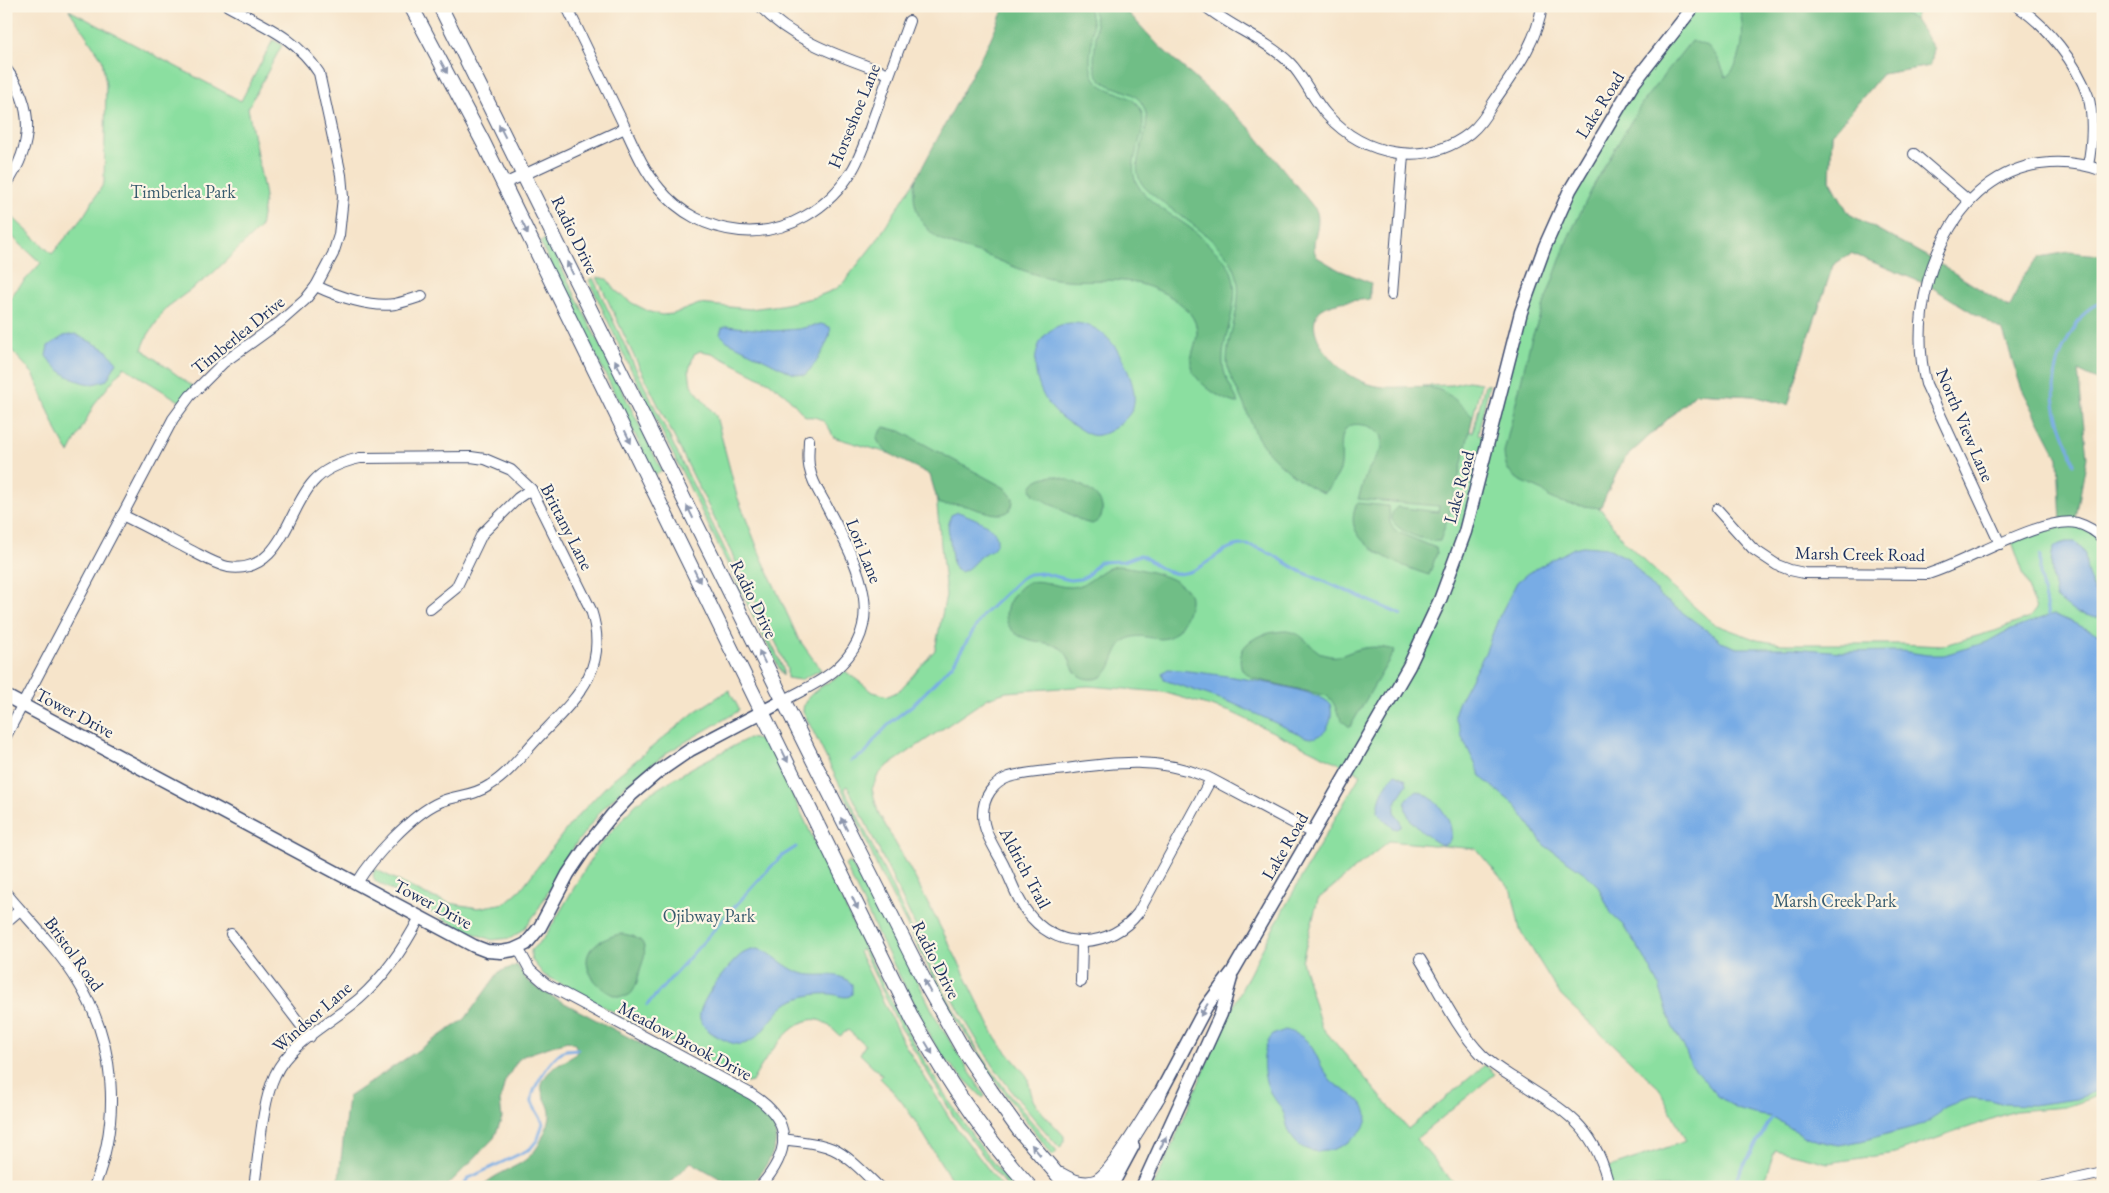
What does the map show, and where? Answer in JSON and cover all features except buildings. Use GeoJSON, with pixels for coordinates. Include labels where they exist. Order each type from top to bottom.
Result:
{"type":"FeatureCollection","features":[{"type":"Feature","properties":{"kind":"main road"},"geometry":{"type":"LineString","coordinates":[[411,6],[504,184],[764,712],[877,948],[925,1041],[978,1122],[1030,1187]]}},
{"type":"Feature","properties":{"kind":"main road","name":"Radio Drive"},"geometry":{"type":"LineString","coordinates":[[440,6],[783,701],[951,1030],[990,1091],[1068,1187]]}},
{"type":"Feature","properties":{"kind":"main road"},"geometry":{"type":"LineString","coordinates":[[1050,1167],[1078,1183],[1090,1183],[1099,1180],[1113,1165],[1159,1095]]}},
{"type":"Feature","properties":{"kind":"street","name":"Timberlea Drive"},"geometry":{"type":"LineString","coordinates":[[22,705],[162,438],[190,396],[230,356],[293,312],[316,286],[333,254],[339,235],[343,197],[339,165],[319,72],[311,60],[291,40],[228,6]]}},
{"type":"Feature","properties":{"kind":"street"},"geometry":{"type":"LineString","coordinates":[[760,6],[795,35],[813,45],[889,74]]}},
{"type":"Feature","properties":{"kind":"street"},"geometry":{"type":"LineString","coordinates":[[1205,6],[1222,20],[1274,49],[1292,65],[1316,103],[1327,116],[1350,135],[1366,144],[1403,155],[1425,154],[1441,150],[1471,132],[1484,118],[1527,52],[1534,39],[1542,6]]}},
{"type":"Feature","properties":{"kind":"street","name":"Lake Road"},"geometry":{"type":"LineString","coordinates":[[1111,1187],[1206,1007],[1234,971],[1409,666],[1440,600],[1465,532],[1475,500],[1521,312],[1545,246],[1570,190],[1592,150],[1633,84],[1694,6]]}},
{"type":"Feature","properties":{"kind":"street"},"geometry":{"type":"LineString","coordinates":[[2018,6],[2028,13],[2049,34],[2068,57],[2088,97],[2092,141],[2088,165]]}},
{"type":"Feature","properties":{"kind":"street","name":"Horseshoe Lane"},"geometry":{"type":"LineString","coordinates":[[566,7],[646,170],[657,187],[682,211],[701,221],[723,229],[746,231],[771,229],[791,223],[810,214],[830,199],[844,184],[854,167],[909,21]]}},
{"type":"Feature","properties":{"kind":"street"},"geometry":{"type":"LineString","coordinates":[[6,69],[21,93],[28,123],[24,154],[6,185]]}},
{"type":"Feature","properties":{"kind":"street"},"geometry":{"type":"LineString","coordinates":[[504,184],[625,128]]}},
{"type":"Feature","properties":{"kind":"street"},"geometry":{"type":"LineString","coordinates":[[1914,154],[1969,201]]}},
{"type":"Feature","properties":{"kind":"street"},"geometry":{"type":"LineString","coordinates":[[1392,294],[1403,155]]}},
{"type":"Feature","properties":{"kind":"street","name":"North View Lane"},"geometry":{"type":"LineString","coordinates":[[2000,544],[1926,384],[1920,350],[1922,312],[1937,255],[1945,237],[1969,201],[1999,176],[2019,168],[2041,163],[2065,162],[2088,165],[2103,171]]}},
{"type":"Feature","properties":{"kind":"street"},"geometry":{"type":"LineString","coordinates":[[316,286],[333,294],[372,303],[393,304],[422,296]]}},
{"type":"Feature","properties":{"kind":"street","name":"Lori Lane"},"geometry":{"type":"LineString","coordinates":[[783,701],[828,675],[845,660],[859,635],[865,611],[864,592],[859,573],[810,473],[809,440]]}},
{"type":"Feature","properties":{"kind":"street","name":"Brittany Lane"},"geometry":{"type":"LineString","coordinates":[[122,515],[216,563],[240,567],[252,565],[270,555],[306,490],[314,480],[334,466],[348,461],[360,458],[461,457],[485,459],[512,470],[532,489],[591,610],[595,623],[597,650],[595,664],[589,678],[576,698],[500,778],[481,791],[441,802],[420,814],[375,857],[357,884]]}},
{"type":"Feature","properties":{"kind":"street"},"geometry":{"type":"LineString","coordinates":[[430,609],[456,588],[482,534],[518,498],[532,489]]}},
{"type":"Feature","properties":{"kind":"street","name":"Marsh Creek Road"},"geometry":{"type":"LineString","coordinates":[[1717,509],[1753,549],[1764,558],[1777,565],[1804,573],[1928,574],[1945,569],[2023,534],[2061,524],[2075,523],[2089,528],[2103,539]]}},
{"type":"Feature","properties":{"kind":"street","name":"Tower Drive"},"geometry":{"type":"LineString","coordinates":[[6,696],[484,950],[501,952],[518,948]]}},
{"type":"Feature","properties":{"kind":"street"},"geometry":{"type":"LineString","coordinates":[[518,948],[536,934],[584,850],[630,795],[690,750],[783,701]]}},
{"type":"Feature","properties":{"kind":"street"},"geometry":{"type":"LineString","coordinates":[[6,736],[22,705]]}},
{"type":"Feature","properties":{"kind":"street","name":"Aldrich Trail"},"geometry":{"type":"LineString","coordinates":[[1211,779],[1138,914],[1123,929],[1112,936],[1099,940],[1082,942],[1064,938],[1047,931],[1034,921],[1024,908],[984,824],[983,807],[990,791],[1001,780],[1015,775],[1130,762],[1167,765],[1211,779],[1312,833]]}},
{"type":"Feature","properties":{"kind":"street","name":"Bristol Road"},"geometry":{"type":"LineString","coordinates":[[6,894],[77,981],[92,1006],[107,1051],[110,1074],[111,1117],[104,1158],[94,1187]]}},
{"type":"Feature","properties":{"kind":"street"},"geometry":{"type":"LineString","coordinates":[[6,922],[20,910]]}},
{"type":"Feature","properties":{"kind":"street","name":"Windsor Lane"},"geometry":{"type":"LineString","coordinates":[[254,1187],[270,1086],[283,1061],[374,985],[397,956],[420,917]]}},
{"type":"Feature","properties":{"kind":"street"},"geometry":{"type":"LineString","coordinates":[[231,934],[310,1037]]}},
{"type":"Feature","properties":{"kind":"street"},"geometry":{"type":"LineString","coordinates":[[1081,982],[1082,942]]}},
{"type":"Feature","properties":{"kind":"street","name":"Meadow Brook Drive"},"geometry":{"type":"LineString","coordinates":[[518,948],[531,971],[546,984],[764,1102],[774,1112],[780,1123],[784,1148],[779,1161],[760,1187]]}},
{"type":"Feature","properties":{"kind":"street"},"geometry":{"type":"LineString","coordinates":[[1420,958],[1468,1038],[1482,1055],[1494,1066],[1569,1115],[1589,1136],[1602,1159],[1609,1187]]}},
{"type":"Feature","properties":{"kind":"street","name":"Lake Road"},"geometry":{"type":"LineString","coordinates":[[1142,1187],[1221,1014],[1234,971]]}},
{"type":"Feature","properties":{"kind":"street"},"geometry":{"type":"LineString","coordinates":[[783,1139],[833,1149],[879,1187]]}},
{"type":"Feature","properties":{"kind":"street"},"geometry":{"type":"LineString","coordinates":[[2040,1187],[2103,1173]]}},
{"type":"Feature","properties":{"kind":"green space"},"geometry":{"type":"Polygon","coordinates":[[[1005,6],[1087,6],[1093,26],[1090,60],[1093,75],[1097,82],[1103,86],[1132,100],[1138,105],[1142,113],[1142,131],[1134,166],[1137,184],[1141,191],[1154,203],[1198,234],[1223,258],[1231,271],[1235,295],[1223,353],[1223,364],[1227,379],[1239,403],[1226,400],[1210,390],[1193,372],[1191,366],[1192,357],[1197,336],[1195,322],[1183,306],[1174,299],[1145,285],[1126,281],[1056,279],[1022,270],[988,256],[945,242],[929,231],[923,224],[914,198],[916,179],[990,40],[1005,6]]]}},
{"type":"Feature","properties":{"kind":"green space","name":"Marsh Creek Park"},"geometry":{"type":"Polygon","coordinates":[[[1011,6],[1114,6],[1309,264],[1370,286],[1370,297],[1298,305],[1330,364],[1373,393],[1473,432],[1485,384],[1489,385],[1478,434],[1490,438],[1521,312],[1592,150],[1694,6],[1917,6],[1915,20],[1934,49],[1930,66],[1882,74],[1832,134],[1830,180],[1849,214],[1935,261],[1928,285],[1851,253],[1833,265],[1788,405],[1754,396],[1696,393],[1623,460],[1600,508],[1623,540],[1714,624],[1757,640],[1782,644],[1941,646],[1995,631],[2029,618],[2036,609],[2011,539],[2075,523],[2103,539],[2103,1094],[2065,1107],[2015,1111],[1895,1153],[1828,1163],[1775,1150],[1762,1187],[1609,1187],[1604,1169],[1686,1141],[1659,1088],[1561,996],[1520,930],[1512,891],[1476,849],[1389,841],[1318,899],[1302,961],[1321,1026],[1408,1129],[1485,1065],[1495,1074],[1416,1139],[1457,1187],[1153,1187],[1218,1038],[1243,986],[1292,894],[1361,774],[1231,712],[1163,692],[1088,686],[1006,692],[988,698],[886,767],[878,775],[872,789],[878,812],[915,878],[996,1039],[1027,1076],[1033,1100],[1039,1109],[1064,1136],[1064,1141],[1060,1148],[1004,1080],[967,1024],[931,957],[847,786],[844,788],[946,996],[994,1074],[1057,1151],[1053,1156],[995,1080],[950,1009],[878,869],[861,828],[803,711],[804,704],[813,693],[845,671],[873,692],[888,696],[899,691],[935,650],[946,595],[934,476],[886,450],[891,454],[833,437],[823,421],[816,417],[806,417],[785,394],[769,382],[712,353],[700,351],[694,354],[689,370],[691,385],[716,416],[737,496],[760,554],[798,638],[821,670],[800,680],[787,678],[787,669],[778,647],[632,352],[597,277],[607,279],[616,291],[632,303],[650,312],[662,315],[673,314],[699,304],[750,309],[781,305],[816,297],[836,289],[844,282],[877,240],[916,179],[914,184],[1011,6]]]}},
{"type":"Feature","properties":{"kind":"green space"},"geometry":{"type":"Polygon","coordinates":[[[1091,6],[1122,6],[1158,45],[1250,128],[1316,210],[1318,222],[1314,246],[1317,257],[1339,270],[1371,283],[1370,299],[1333,304],[1322,309],[1317,315],[1315,328],[1317,336],[1334,362],[1355,378],[1377,386],[1420,386],[1437,389],[1452,397],[1473,417],[1452,505],[1440,541],[1425,539],[1405,532],[1393,521],[1392,514],[1397,507],[1438,512],[1439,506],[1358,499],[1367,472],[1382,448],[1382,437],[1369,426],[1353,425],[1343,433],[1340,470],[1324,493],[1297,478],[1263,446],[1253,428],[1227,366],[1238,291],[1234,268],[1221,249],[1212,240],[1154,196],[1142,184],[1138,176],[1137,167],[1145,132],[1146,114],[1138,98],[1103,82],[1098,76],[1094,62],[1095,16],[1091,6]]]}},
{"type":"Feature","properties":{"kind":"green space"},"geometry":{"type":"Polygon","coordinates":[[[1738,6],[1891,6],[1915,20],[1934,49],[1930,66],[1882,74],[1832,134],[1830,180],[1849,214],[1935,261],[2010,308],[2022,278],[2040,257],[2069,252],[2098,255],[2103,260],[2103,383],[2078,371],[2087,457],[2075,523],[2061,524],[2058,458],[2021,387],[2003,331],[1928,285],[1851,253],[1833,265],[1788,405],[1754,396],[1696,393],[1623,460],[1600,508],[1575,505],[1550,498],[1542,491],[1520,481],[1507,468],[1504,452],[1531,340],[1568,238],[1595,183],[1644,100],[1691,41],[1705,46],[1714,53],[1726,77],[1732,71],[1737,63],[1742,44],[1741,14],[1738,6]]]}},
{"type":"Feature","properties":{"kind":"green space","name":"Timberlea Park"},"geometry":{"type":"Polygon","coordinates":[[[69,10],[241,101],[273,40],[282,45],[248,108],[265,196],[260,228],[212,274],[166,308],[148,335],[142,349],[196,389],[184,404],[124,367],[95,403],[69,453],[58,434],[34,375],[6,344],[6,304],[41,263],[6,231],[6,211],[52,254],[83,217],[104,183],[106,85],[102,59],[69,10]]]}},
{"type":"Feature","properties":{"kind":"green space"},"geometry":{"type":"Polygon","coordinates":[[[547,238],[662,471],[655,475],[540,242],[547,238]]]}},
{"type":"Feature","properties":{"kind":"green space"},"geometry":{"type":"Polygon","coordinates":[[[593,278],[779,659],[783,669],[783,676],[619,345],[589,280],[593,278]]]}},
{"type":"Feature","properties":{"kind":"green space"},"geometry":{"type":"Polygon","coordinates":[[[1468,381],[1481,383],[1473,417],[1445,394],[1423,386],[1452,385],[1468,381]]]}},
{"type":"Feature","properties":{"kind":"green space"},"geometry":{"type":"Polygon","coordinates":[[[884,427],[900,431],[1005,488],[1013,498],[1012,507],[1007,512],[993,514],[961,505],[938,503],[930,475],[891,454],[879,443],[877,437],[884,427]]]}},
{"type":"Feature","properties":{"kind":"green space"},"geometry":{"type":"Polygon","coordinates":[[[1054,476],[1077,483],[1093,493],[1102,506],[1101,517],[1092,524],[1084,522],[1034,495],[1031,489],[1034,482],[1054,476]]]}},
{"type":"Feature","properties":{"kind":"green space"},"geometry":{"type":"Polygon","coordinates":[[[1357,503],[1389,506],[1390,523],[1395,531],[1436,548],[1437,553],[1429,575],[1397,563],[1375,551],[1358,535],[1353,520],[1357,503]]]}},
{"type":"Feature","properties":{"kind":"green space"},"geometry":{"type":"Polygon","coordinates":[[[1117,566],[1134,568],[1168,577],[1185,588],[1189,594],[1190,602],[1186,616],[1179,629],[1171,636],[1164,639],[1156,639],[1141,636],[1125,641],[1117,651],[1109,669],[1100,677],[1093,679],[1079,676],[1072,667],[1068,656],[1060,648],[1019,636],[1007,623],[1006,616],[1009,604],[1018,590],[1026,583],[1035,581],[1071,587],[1086,583],[1107,569],[1117,566]]]}},
{"type":"Feature","properties":{"kind":"green space"},"geometry":{"type":"Polygon","coordinates":[[[1288,631],[1300,635],[1318,652],[1330,656],[1338,656],[1369,647],[1395,650],[1350,727],[1338,715],[1334,703],[1327,696],[1252,678],[1242,670],[1240,660],[1246,645],[1270,633],[1288,631]]]}},
{"type":"Feature","properties":{"kind":"green space"},"geometry":{"type":"Polygon","coordinates":[[[729,690],[739,709],[737,712],[668,752],[626,785],[600,812],[575,845],[536,913],[523,930],[511,938],[492,940],[464,930],[375,881],[373,875],[375,869],[426,895],[450,903],[478,908],[505,903],[521,889],[571,823],[612,780],[696,711],[729,690]]]}},
{"type":"Feature","properties":{"kind":"green space","name":"Ojibway Park"},"geometry":{"type":"Polygon","coordinates":[[[749,738],[764,741],[771,750],[851,920],[908,1033],[940,1087],[975,1138],[1013,1187],[1007,1187],[954,1117],[898,1023],[862,949],[859,952],[902,1040],[952,1122],[1002,1187],[957,1187],[902,1102],[880,1078],[882,1075],[860,1054],[865,1045],[848,1030],[840,1036],[827,1024],[818,1020],[808,1020],[799,1024],[779,1042],[763,1063],[752,1082],[747,1083],[544,975],[531,959],[531,950],[544,938],[598,847],[634,806],[647,795],[695,766],[749,738]]]}},
{"type":"Feature","properties":{"kind":"green space"},"geometry":{"type":"Polygon","coordinates":[[[850,862],[896,938],[938,1022],[985,1096],[983,1098],[944,1058],[934,1043],[845,865],[850,862]]]}},
{"type":"Feature","properties":{"kind":"green space"},"geometry":{"type":"Polygon","coordinates":[[[614,935],[633,936],[641,941],[645,951],[635,987],[629,995],[621,997],[611,994],[594,980],[589,970],[587,959],[591,950],[601,941],[614,935]]]}},
{"type":"Feature","properties":{"kind":"green space"},"geometry":{"type":"Polygon","coordinates":[[[517,965],[526,979],[540,990],[752,1103],[765,1113],[776,1133],[775,1144],[766,1166],[749,1187],[735,1187],[691,1162],[666,1187],[481,1187],[499,1174],[525,1161],[538,1146],[550,1115],[549,1107],[542,1092],[544,1079],[552,1070],[576,1054],[578,1050],[574,1043],[567,1041],[525,1055],[518,1060],[505,1081],[500,1101],[502,1118],[494,1138],[446,1187],[338,1187],[348,1097],[465,1019],[499,972],[517,965]]]}},
{"type":"Feature","properties":{"kind":"water"},"geometry":{"type":"Polygon","coordinates":[[[1070,323],[1092,327],[1109,339],[1121,357],[1132,384],[1134,399],[1130,413],[1108,432],[1096,435],[1088,434],[1071,424],[1051,407],[1038,383],[1036,357],[1039,345],[1045,335],[1056,327],[1070,323]]]}},
{"type":"Feature","properties":{"kind":"water"},"geometry":{"type":"Polygon","coordinates":[[[821,324],[830,327],[828,338],[817,360],[804,375],[792,373],[727,341],[720,334],[722,328],[727,326],[773,331],[799,329],[821,324]]]}},
{"type":"Feature","properties":{"kind":"water"},"geometry":{"type":"Polygon","coordinates":[[[75,334],[105,349],[117,362],[107,380],[95,384],[78,381],[60,370],[46,356],[48,346],[64,336],[75,334]]]}},
{"type":"Feature","properties":{"kind":"water"},"geometry":{"type":"Polygon","coordinates":[[[958,512],[985,524],[996,534],[997,540],[992,549],[982,555],[967,569],[960,572],[953,565],[948,526],[951,515],[958,512]]]}},
{"type":"Feature","properties":{"kind":"water"},"geometry":{"type":"Polygon","coordinates":[[[2075,542],[2085,555],[2087,572],[2102,612],[2097,618],[2074,612],[2056,598],[2052,571],[2053,551],[2059,544],[2075,542]]]}},
{"type":"Feature","properties":{"kind":"water"},"geometry":{"type":"Polygon","coordinates":[[[1583,546],[1608,548],[1629,559],[1660,596],[1724,643],[1737,648],[1793,648],[1842,652],[1901,651],[1927,655],[1944,655],[1987,642],[2005,632],[2053,614],[2103,636],[2103,1088],[2076,1099],[2032,1105],[2004,1104],[1991,1100],[1970,1098],[1944,1107],[1935,1117],[1924,1124],[1861,1141],[1838,1145],[1804,1136],[1772,1117],[1737,1109],[1718,1096],[1691,1065],[1684,1047],[1672,1026],[1659,985],[1643,955],[1623,925],[1612,915],[1598,886],[1586,874],[1544,845],[1516,806],[1482,778],[1455,719],[1455,712],[1459,701],[1485,653],[1499,617],[1517,582],[1528,573],[1574,548],[1583,546]]]}},
{"type":"Feature","properties":{"kind":"water"},"geometry":{"type":"Polygon","coordinates":[[[1168,669],[1254,680],[1303,691],[1320,697],[1330,704],[1330,723],[1323,733],[1318,736],[1313,738],[1306,737],[1232,703],[1164,680],[1162,673],[1168,669]]]}},
{"type":"Feature","properties":{"kind":"water"},"geometry":{"type":"Polygon","coordinates":[[[1396,774],[1406,780],[1407,784],[1395,808],[1401,824],[1398,829],[1393,828],[1378,813],[1383,791],[1396,774]]]}},
{"type":"Feature","properties":{"kind":"water"},"geometry":{"type":"Polygon","coordinates":[[[1417,791],[1431,798],[1444,812],[1451,828],[1451,836],[1448,843],[1442,845],[1435,841],[1418,828],[1407,813],[1405,805],[1408,797],[1417,791]]]}},
{"type":"Feature","properties":{"kind":"water"},"geometry":{"type":"Polygon","coordinates":[[[757,949],[768,953],[795,971],[808,975],[834,976],[846,979],[852,984],[852,994],[845,997],[817,994],[799,998],[778,1012],[756,1037],[748,1042],[739,1044],[729,1042],[704,1027],[700,1019],[700,1012],[708,994],[722,975],[744,953],[757,949]]]}},
{"type":"Feature","properties":{"kind":"water"},"geometry":{"type":"Polygon","coordinates":[[[1285,1030],[1303,1038],[1313,1049],[1332,1082],[1359,1100],[1366,1110],[1366,1123],[1363,1128],[1354,1138],[1343,1145],[1327,1151],[1312,1151],[1298,1144],[1293,1139],[1283,1112],[1269,1090],[1264,1068],[1264,1054],[1268,1041],[1273,1035],[1285,1030]]]}},
{"type":"Feature","properties":{"kind":"waterway"},"geometry":{"type":"LineString","coordinates":[[2074,464],[2056,411],[2054,398],[2056,372],[2064,348],[2079,321],[2094,305],[2103,303]]}},
{"type":"Feature","properties":{"kind":"waterway"},"geometry":{"type":"LineString","coordinates":[[851,761],[866,753],[875,739],[892,721],[915,703],[953,664],[983,615],[1021,578],[1029,574],[1042,573],[1070,580],[1080,579],[1087,576],[1099,562],[1124,561],[1140,555],[1164,570],[1173,573],[1183,573],[1193,571],[1226,549],[1245,545],[1267,552],[1300,571],[1402,615]]}},
{"type":"Feature","properties":{"kind":"waterway"},"geometry":{"type":"LineString","coordinates":[[2040,556],[2040,576],[2048,615]]}},
{"type":"Feature","properties":{"kind":"waterway"},"geometry":{"type":"LineString","coordinates":[[647,1005],[763,875],[782,856],[796,847]]}},
{"type":"Feature","properties":{"kind":"waterway"},"geometry":{"type":"LineString","coordinates":[[462,1187],[469,1178],[530,1149],[538,1139],[543,1123],[532,1102],[534,1090],[558,1054],[565,1050],[578,1049]]}},
{"type":"Feature","properties":{"kind":"waterway"},"geometry":{"type":"LineString","coordinates":[[1733,1184],[1772,1117]]}}]}
